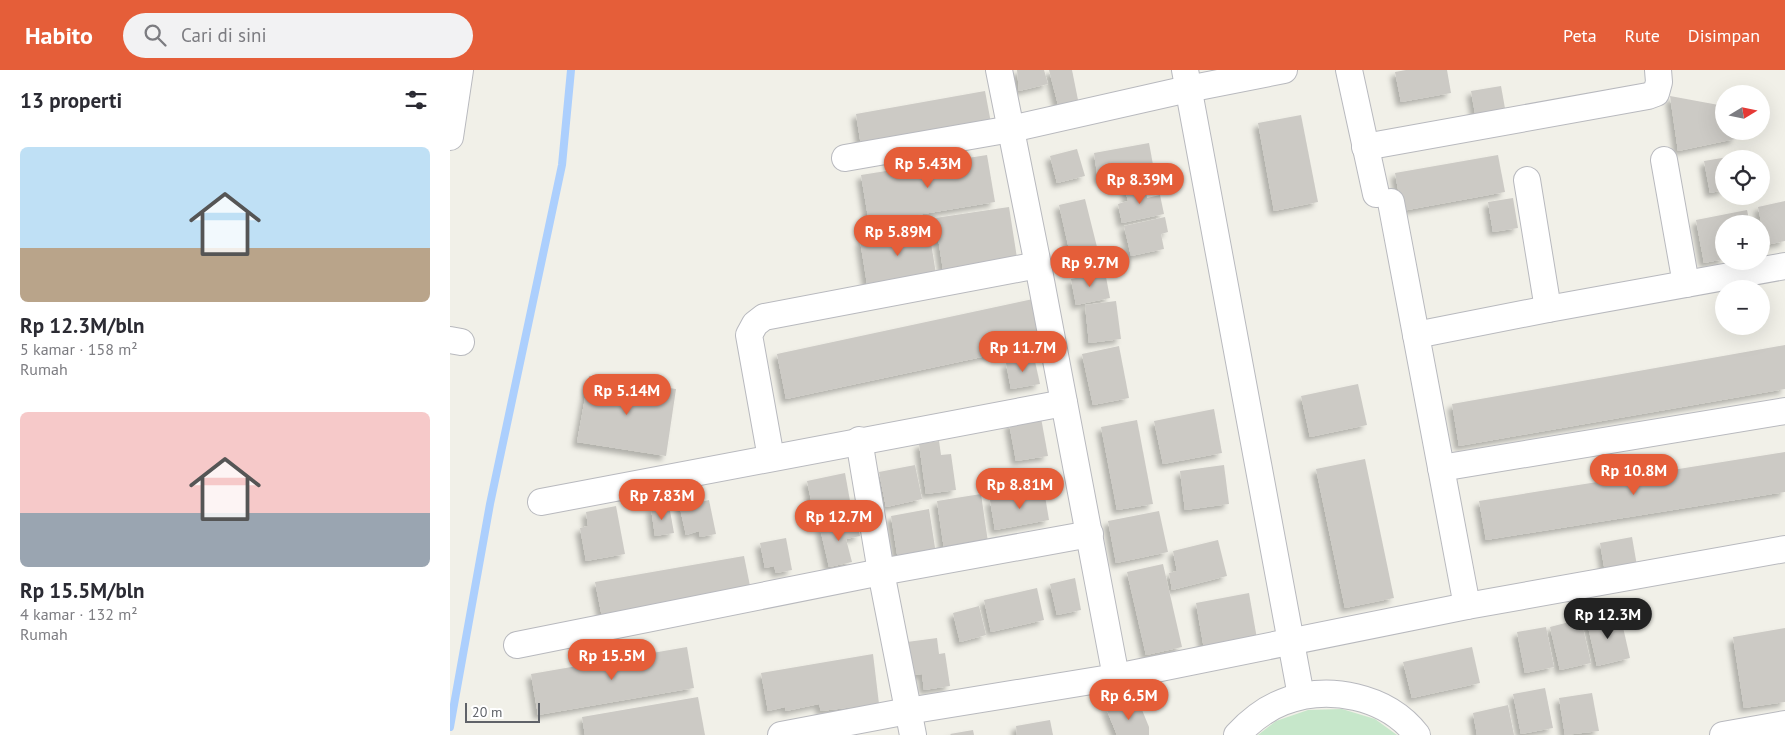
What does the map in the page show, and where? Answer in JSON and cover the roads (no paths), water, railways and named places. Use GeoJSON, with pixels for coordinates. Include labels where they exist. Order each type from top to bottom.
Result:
{"type":"FeatureCollection","features":[{"type":"Feature","properties":{"kind":"street"},"geometry":{"type":"LineString","coordinates":[[450,138],[460,70]]}},
{"type":"Feature","properties":{"kind":"street"},"geometry":{"type":"LineString","coordinates":[[999,70],[1090,534],[1116,677]]}},
{"type":"Feature","properties":{"kind":"street"},"geometry":{"type":"LineString","coordinates":[[845,158],[1011,129],[1186,80],[1284,70]]}},
{"type":"Feature","properties":{"kind":"street"},"geometry":{"type":"LineString","coordinates":[[1349,70],[1365,147],[1384,198],[1416,335],[1467,606]]}},
{"type":"Feature","properties":{"kind":"street"},"geometry":{"type":"LineString","coordinates":[[1365,147],[1648,96],[1656,93],[1659,82],[1658,70]]}},
{"type":"Feature","properties":{"kind":"street"},"geometry":{"type":"LineString","coordinates":[[1186,80],[1301,696]]}},
{"type":"Feature","properties":{"kind":"street"},"geometry":{"type":"LineString","coordinates":[[1664,160],[1686,284]]}},
{"type":"Feature","properties":{"kind":"street"},"geometry":{"type":"LineString","coordinates":[[1527,180],[1548,309]]}},
{"type":"Feature","properties":{"kind":"street"},"geometry":{"type":"LineString","coordinates":[[772,458],[750,335],[754,324],[764,317],[1038,265]]}},
{"type":"Feature","properties":{"kind":"street"},"geometry":{"type":"LineString","coordinates":[[1416,335],[1785,266]]}},
{"type":"Feature","properties":{"kind":"street"},"geometry":{"type":"LineString","coordinates":[[541,502],[860,440],[1064,403]]}},
{"type":"Feature","properties":{"kind":"street"},"geometry":{"type":"LineString","coordinates":[[1441,468],[1785,411]]}},
{"type":"Feature","properties":{"kind":"street"},"geometry":{"type":"LineString","coordinates":[[860,440],[882,572],[911,723]]}},
{"type":"Feature","properties":{"kind":"street"},"geometry":{"type":"LineString","coordinates":[[517,645],[882,572],[1090,534]]}},
{"type":"Feature","properties":{"kind":"street"},"geometry":{"type":"LineString","coordinates":[[781,735],[911,723],[1116,677],[1467,606],[1785,549]]}},
{"type":"Feature","properties":{"kind":"street"},"geometry":{"type":"LineString","coordinates":[[1237,735],[1266,710],[1301,696],[1322,694],[1342,694],[1382,706],[1399,717],[1417,735]]}},
{"type":"Feature","properties":{"kind":"street"},"geometry":{"type":"LineString","coordinates":[[1723,735],[1785,724]]}},
{"type":"Feature","properties":{"kind":"waterway"},"geometry":{"type":"LineString","coordinates":[[450,727],[490,504],[562,165],[571,70]]}}]}
